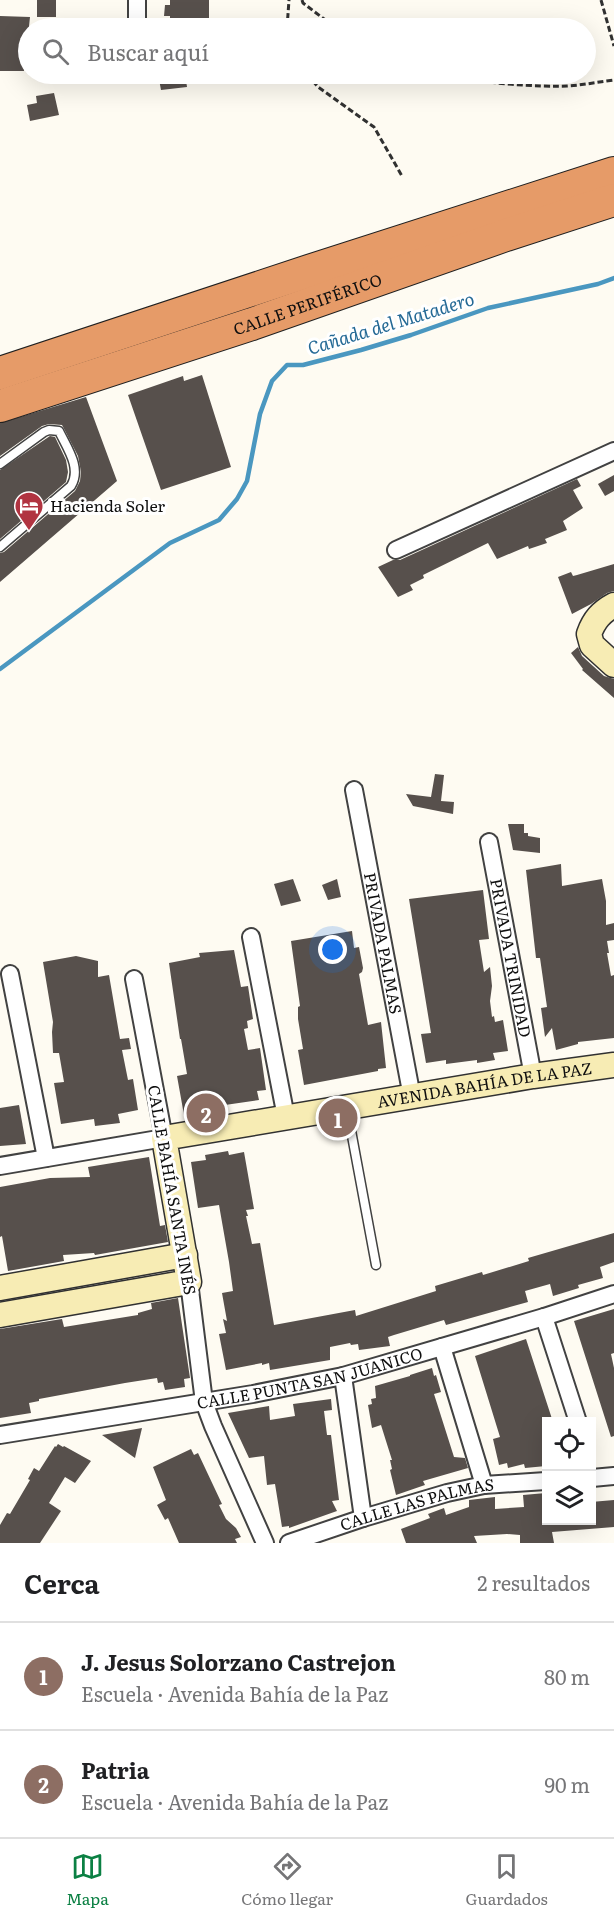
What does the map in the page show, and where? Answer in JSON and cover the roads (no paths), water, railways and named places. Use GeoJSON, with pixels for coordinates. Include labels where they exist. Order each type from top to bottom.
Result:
{"type":"FeatureCollection","features":[{"type":"Feature","properties":{"kind":"highway","name":"CALLE PERIFÉRICO"},"geometry":{"type":"LineString","coordinates":[[0,373],[614,173]]}},
{"type":"Feature","properties":{"kind":"highway","name":"CALLE PERIFÉRICO"},"geometry":{"type":"LineString","coordinates":[[0,406],[252,324],[506,235],[614,200]]}},
{"type":"Feature","properties":{"kind":"main road"},"geometry":{"type":"LineString","coordinates":[[614,605],[603,611],[588,634],[592,645],[614,665]]}},
{"type":"Feature","properties":{"kind":"main road","name":"AVENIDA BAHÍA DE LA PAZ"},"geometry":{"type":"LineString","coordinates":[[164,1138],[533,1076],[614,1065]]}},
{"type":"Feature","properties":{"kind":"main road","name":"CALLE BAHÍA SANTA INÉS"},"geometry":{"type":"LineString","coordinates":[[164,1138],[189,1282]]}},
{"type":"Feature","properties":{"kind":"main road"},"geometry":{"type":"LineString","coordinates":[[0,1288],[185,1255]]}},
{"type":"Feature","properties":{"kind":"main road"},"geometry":{"type":"LineString","coordinates":[[0,1315],[189,1282]]}},
{"type":"Feature","properties":{"kind":"street"},"geometry":{"type":"LineString","coordinates":[[137,0],[137,18]]}},
{"type":"Feature","properties":{"kind":"street"},"geometry":{"type":"LineString","coordinates":[[396,550],[614,451]]}},
{"type":"Feature","properties":{"kind":"street","name":"PRIVADA PALMAS"},"geometry":{"type":"LineString","coordinates":[[354,790],[412,1097]]}},
{"type":"Feature","properties":{"kind":"street","name":"PRIVADA TRINIDAD"},"geometry":{"type":"LineString","coordinates":[[489,842],[533,1076]]}},
{"type":"Feature","properties":{"kind":"street"},"geometry":{"type":"LineString","coordinates":[[251,937],[286,1117]]}},
{"type":"Feature","properties":{"kind":"street"},"geometry":{"type":"LineString","coordinates":[[10,974],[46,1158]]}},
{"type":"Feature","properties":{"kind":"street","name":"CALLE BAHÍA SANTA INÉS"},"geometry":{"type":"LineString","coordinates":[[134,979],[164,1138]]}},
{"type":"Feature","properties":{"kind":"street","name":"AVENIDA BAHÍA DE LA PAZ"},"geometry":{"type":"LineString","coordinates":[[0,1166],[164,1138]]}},
{"type":"Feature","properties":{"kind":"street","name":"CALLE BAHÍA SANTA INÉS"},"geometry":{"type":"LineString","coordinates":[[189,1282],[204,1402]]}},
{"type":"Feature","properties":{"kind":"street","name":"CALLE PUNTA SAN JUANICO"},"geometry":{"type":"LineString","coordinates":[[2,1438],[343,1376],[614,1294]]}},
{"type":"Feature","properties":{"kind":"street"},"geometry":{"type":"LineString","coordinates":[[544,1317],[576,1417]]}},
{"type":"Feature","properties":{"kind":"street"},"geometry":{"type":"LineString","coordinates":[[442,1347],[484,1485]]}},
{"type":"Feature","properties":{"kind":"street"},"geometry":{"type":"LineString","coordinates":[[343,1376],[363,1518]]}},
{"type":"Feature","properties":{"kind":"street"},"geometry":{"type":"LineString","coordinates":[[204,1402],[266,1543]]}},
{"type":"Feature","properties":{"kind":"street"},"geometry":{"type":"LineString","coordinates":[[596,1473],[614,1476]]}},
{"type":"Feature","properties":{"kind":"street","name":"CALLE LAS PALMAS"},"geometry":{"type":"LineString","coordinates":[[289,1543],[447,1493],[484,1485],[542,1481]]}},
{"type":"Feature","properties":{"kind":"lane"},"geometry":{"type":"LineString","coordinates":[[0,464],[44,432],[54,430],[59,431],[76,471],[71,486],[0,547]]}},
{"type":"Feature","properties":{"kind":"lane"},"geometry":{"type":"LineString","coordinates":[[347,1107],[376,1264]]}},
{"type":"Feature","properties":{"kind":"waterway","name":"Cañada del Matadero"},"geometry":{"type":"LineString","coordinates":[[0,669],[170,543],[219,520],[237,499],[247,481],[260,414],[272,381],[287,365],[303,365],[361,350],[488,308],[598,284],[614,278]]}},
{"type":"Feature","properties":{"kind":"place","name":"Hacienda Soler"},"geometry":{"type":"Point","coordinates":[29,532]}},
{"type":"Feature","properties":{"kind":"place","name":"Patria"},"geometry":{"type":"Point","coordinates":[206,1113]}},
{"type":"Feature","properties":{"kind":"place","name":"J. Jesus Solorzano Castrejon"},"geometry":{"type":"Point","coordinates":[338,1118]}}]}
